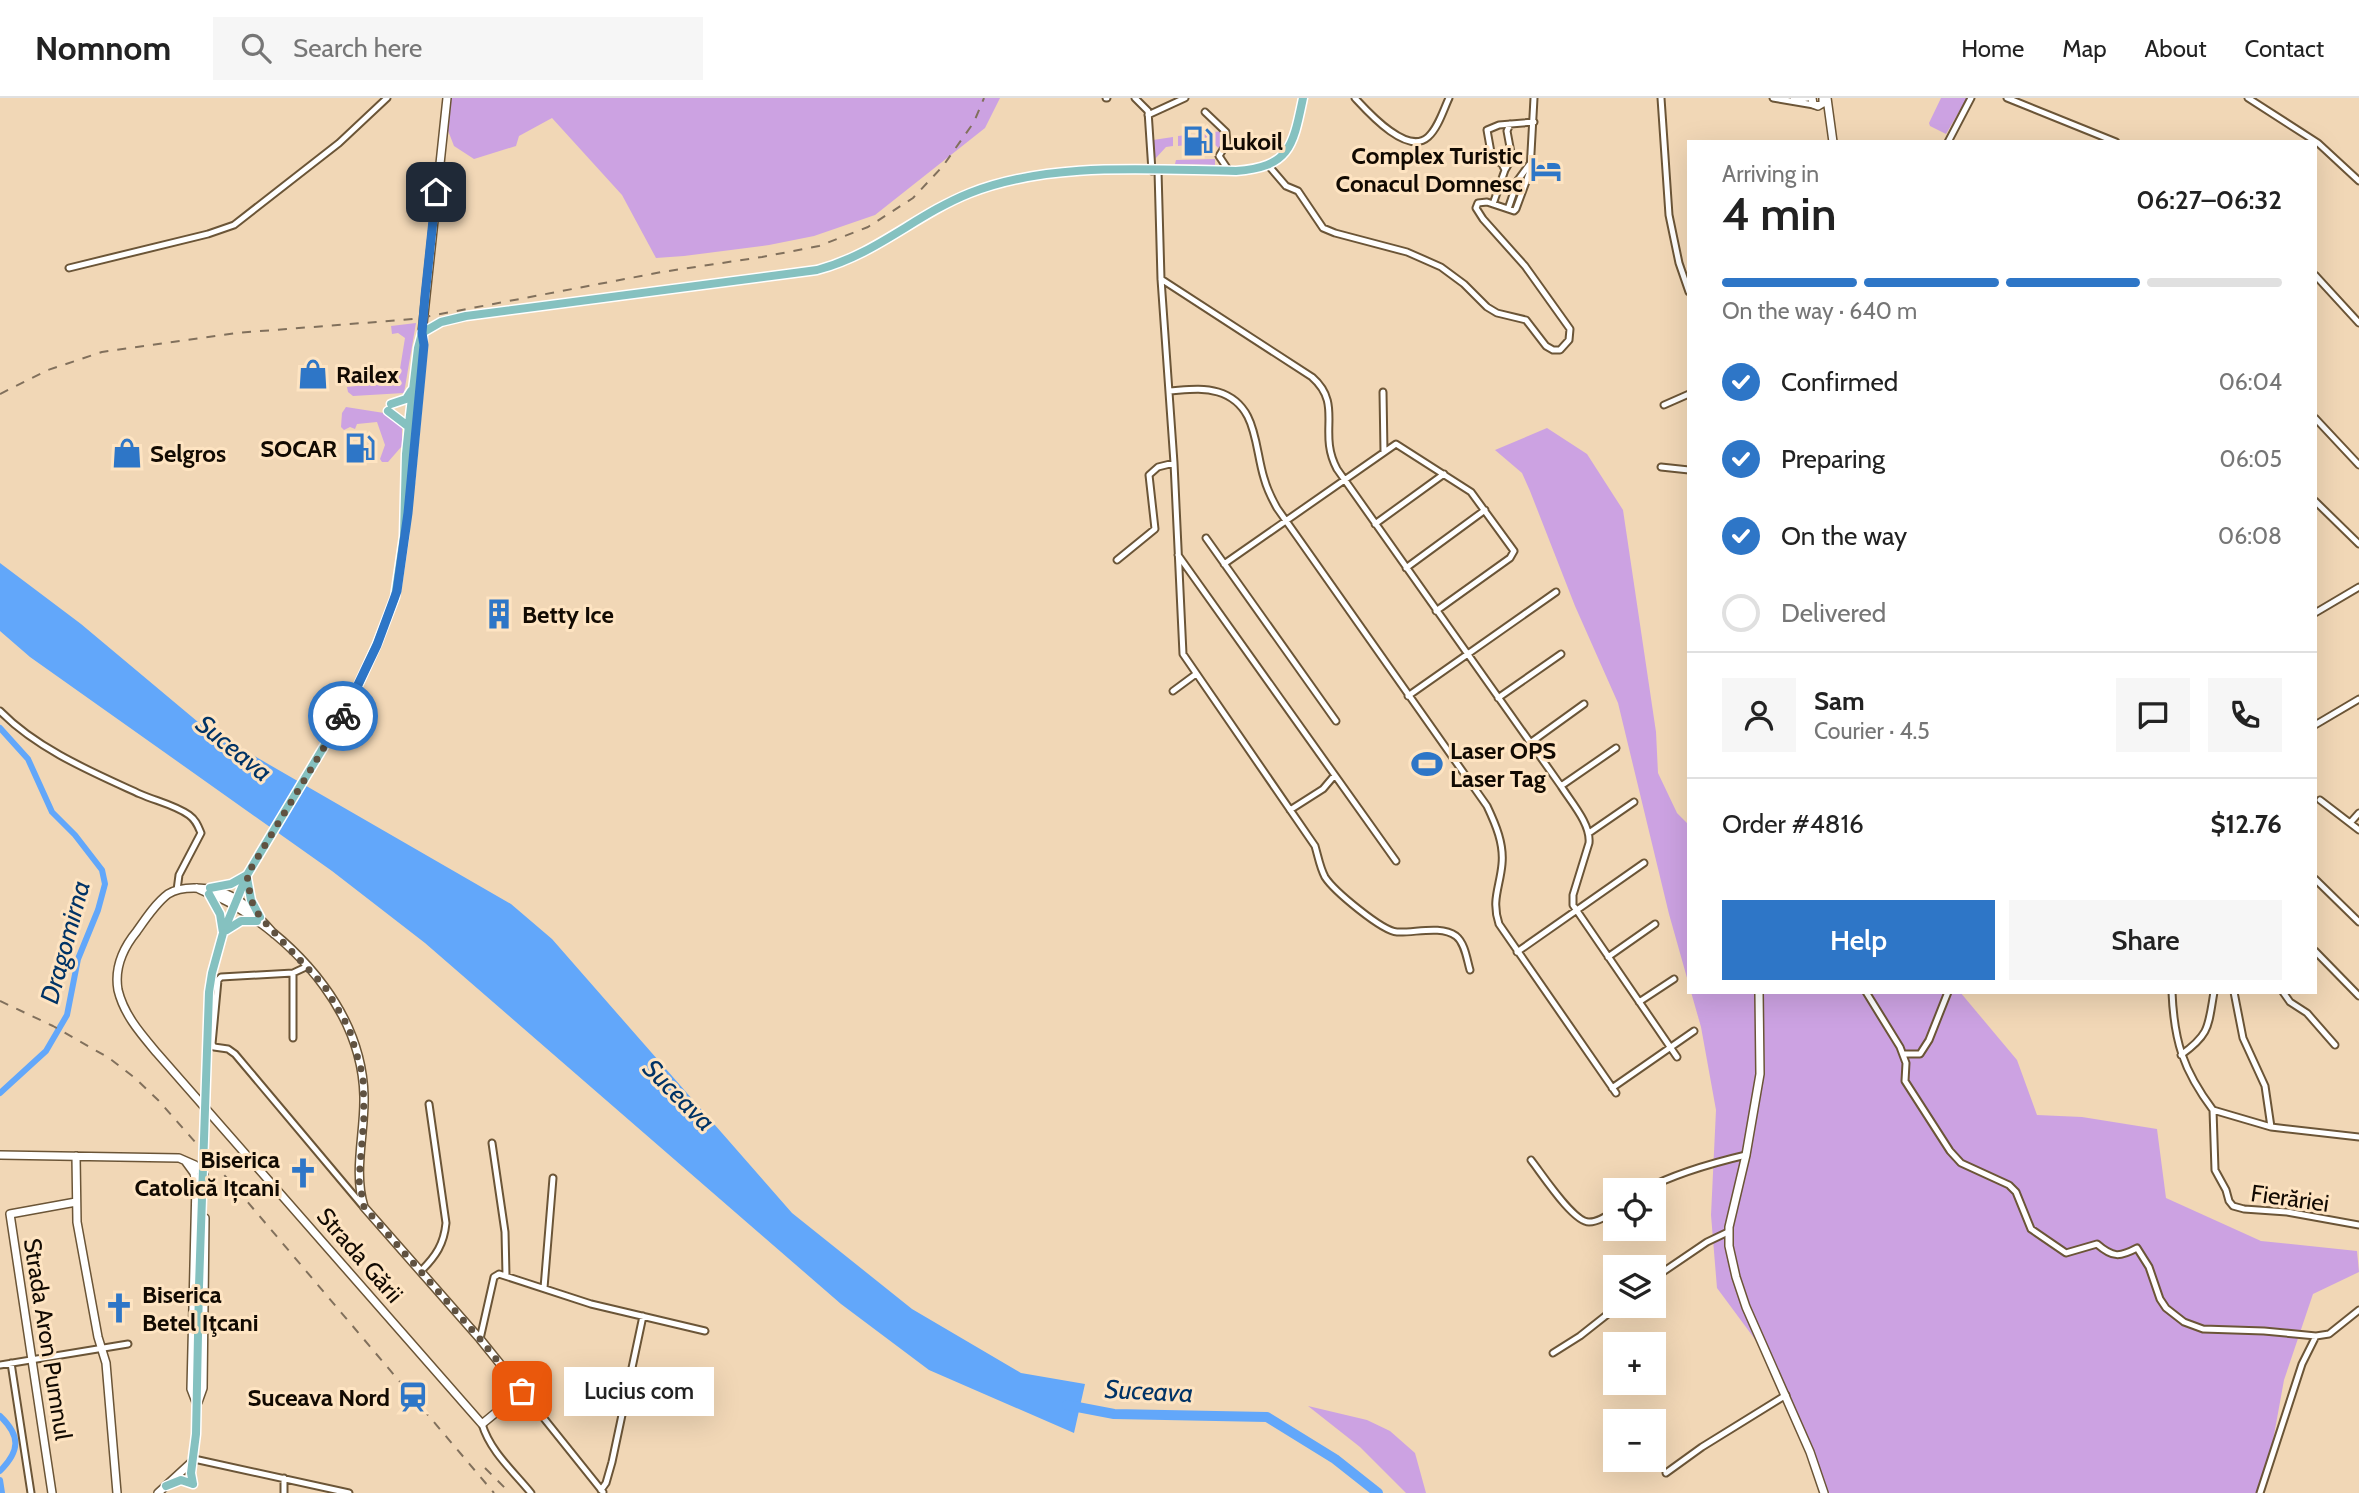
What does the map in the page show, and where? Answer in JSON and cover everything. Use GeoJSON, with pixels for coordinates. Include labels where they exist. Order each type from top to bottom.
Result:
{"type":"FeatureCollection","features":[{"type":"Feature","properties":{"kind":"main road"},"geometry":{"type":"LineString","coordinates":[[404,536],[409,427],[418,348],[422,333],[441,322],[466,316],[823,268],[863,254],[958,199],[986,187],[1015,180],[1078,171],[1229,171],[1268,165],[1289,148],[1303,98]]}},
{"type":"Feature","properties":{"kind":"main road"},"geometry":{"type":"LineString","coordinates":[[166,1486],[181,1480],[193,1489],[196,1465],[194,1459],[209,992],[212,972],[223,933],[247,875],[354,695],[397,591],[408,513],[424,345],[422,333]]}},
{"type":"Feature","properties":{"kind":"main road"},"geometry":{"type":"LineString","coordinates":[[409,427],[390,408],[406,399],[413,389]]}},
{"type":"Feature","properties":{"kind":"main road"},"geometry":{"type":"LineString","coordinates":[[223,933],[220,914],[210,891],[247,875]]}},
{"type":"Feature","properties":{"kind":"main road"},"geometry":{"type":"LineString","coordinates":[[223,933],[241,921],[258,919],[251,900],[247,875]]}},
{"type":"Feature","properties":{"kind":"street"},"geometry":{"type":"LineString","coordinates":[[69,268],[234,225],[328,152],[387,98]]}},
{"type":"Feature","properties":{"kind":"street"},"geometry":{"type":"LineString","coordinates":[[1135,98],[1147,107],[1155,171],[1183,654],[1315,846],[1325,877],[1333,886],[1373,921],[1390,931],[1441,931],[1459,938],[1470,970]]}},
{"type":"Feature","properties":{"kind":"street"},"geometry":{"type":"LineString","coordinates":[[1148,115],[1185,98]]}},
{"type":"Feature","properties":{"kind":"street"},"geometry":{"type":"LineString","coordinates":[[1355,98],[1374,118],[1402,138],[1416,142],[1423,141],[1431,134],[1449,98]]}},
{"type":"Feature","properties":{"kind":"street"},"geometry":{"type":"LineString","coordinates":[[1268,165],[1286,186],[1298,191],[1323,228],[1407,252],[1441,267],[1464,284],[1487,307],[1497,313],[1523,318],[1546,346],[1560,350],[1569,340],[1570,328],[1525,267],[1476,208],[1480,202],[1511,210],[1518,180],[1529,165],[1534,98]]}},
{"type":"Feature","properties":{"kind":"street"},"geometry":{"type":"LineString","coordinates":[[1661,98],[1669,215],[1687,286]]}},
{"type":"Feature","properties":{"kind":"street"},"geometry":{"type":"LineString","coordinates":[[1773,98],[1786,101],[1820,100]]}},
{"type":"Feature","properties":{"kind":"street"},"geometry":{"type":"LineString","coordinates":[[1949,140],[1971,98]]}},
{"type":"Feature","properties":{"kind":"street"},"geometry":{"type":"LineString","coordinates":[[2007,98],[2111,140]]}},
{"type":"Feature","properties":{"kind":"street"},"geometry":{"type":"LineString","coordinates":[[2248,98],[2310,140]]}},
{"type":"Feature","properties":{"kind":"street"},"geometry":{"type":"LineString","coordinates":[[422,333],[447,100]]}},
{"type":"Feature","properties":{"kind":"street"},"geometry":{"type":"LineString","coordinates":[[1820,100],[1829,119],[1833,140]]}},
{"type":"Feature","properties":{"kind":"street"},"geometry":{"type":"LineString","coordinates":[[1820,100],[1829,119]]}},
{"type":"Feature","properties":{"kind":"street"},"geometry":{"type":"LineString","coordinates":[[1205,112],[1226,132],[1227,142],[1219,156],[1229,171]]}},
{"type":"Feature","properties":{"kind":"street"},"geometry":{"type":"LineString","coordinates":[[1505,170],[1502,164],[1492,158],[1486,131],[1510,124],[1534,122]]}},
{"type":"Feature","properties":{"kind":"street"},"geometry":{"type":"LineString","coordinates":[[1493,204],[1512,156],[1507,131],[1510,124]]}},
{"type":"Feature","properties":{"kind":"street"},"geometry":{"type":"LineString","coordinates":[[2317,145],[2359,181]]}},
{"type":"Feature","properties":{"kind":"street"},"geometry":{"type":"LineString","coordinates":[[1679,263],[1687,262]]}},
{"type":"Feature","properties":{"kind":"street"},"geometry":{"type":"LineString","coordinates":[[2317,277],[2359,323]]}},
{"type":"Feature","properties":{"kind":"street"},"geometry":{"type":"LineString","coordinates":[[1161,279],[1319,383],[1327,395],[1330,457],[1561,786],[1589,833],[1589,843],[1573,895],[1576,911],[1677,1057]]}},
{"type":"Feature","properties":{"kind":"street"},"geometry":{"type":"LineString","coordinates":[[1169,391],[1204,389],[1217,392],[1239,404],[1248,415],[1254,427],[1263,477],[1286,523],[1487,806],[1499,835],[1503,859],[1495,894],[1497,916],[1504,932],[1614,1090],[1694,1031]]}},
{"type":"Feature","properties":{"kind":"street"},"geometry":{"type":"LineString","coordinates":[[1383,392],[1384,452]]}},
{"type":"Feature","properties":{"kind":"street"},"geometry":{"type":"LineString","coordinates":[[1664,404],[1687,395]]}},
{"type":"Feature","properties":{"kind":"street"},"geometry":{"type":"LineString","coordinates":[[2317,420],[2359,466]]}},
{"type":"Feature","properties":{"kind":"street"},"geometry":{"type":"LineString","coordinates":[[1224,564],[1396,444],[1471,492],[1512,548],[1513,555],[1436,611]]}},
{"type":"Feature","properties":{"kind":"street"},"geometry":{"type":"LineString","coordinates":[[1117,560],[1155,528],[1149,475],[1158,467],[1174,463]]}},
{"type":"Feature","properties":{"kind":"street"},"geometry":{"type":"LineString","coordinates":[[1661,467],[1687,470]]}},
{"type":"Feature","properties":{"kind":"street"},"geometry":{"type":"LineString","coordinates":[[1375,524],[1444,474]]}},
{"type":"Feature","properties":{"kind":"street"},"geometry":{"type":"LineString","coordinates":[[2317,503],[2359,544]]}},
{"type":"Feature","properties":{"kind":"street"},"geometry":{"type":"LineString","coordinates":[[1406,568],[1485,510]]}},
{"type":"Feature","properties":{"kind":"street"},"geometry":{"type":"LineString","coordinates":[[1206,538],[1336,721]]}},
{"type":"Feature","properties":{"kind":"street"},"geometry":{"type":"LineString","coordinates":[[1178,555],[1396,861]]}},
{"type":"Feature","properties":{"kind":"street"},"geometry":{"type":"LineString","coordinates":[[2317,612],[2359,587]]}},
{"type":"Feature","properties":{"kind":"street"},"geometry":{"type":"LineString","coordinates":[[1408,696],[1556,592]]}},
{"type":"Feature","properties":{"kind":"street"},"geometry":{"type":"LineString","coordinates":[[1499,698],[1561,654]]}},
{"type":"Feature","properties":{"kind":"street"},"geometry":{"type":"LineString","coordinates":[[1173,691],[1196,674]]}},
{"type":"Feature","properties":{"kind":"street"},"geometry":{"type":"LineString","coordinates":[[2317,724],[2359,699]]}},
{"type":"Feature","properties":{"kind":"street"},"geometry":{"type":"LineString","coordinates":[[1530,743],[1584,704]]}},
{"type":"Feature","properties":{"kind":"street"},"geometry":{"type":"LineString","coordinates":[[0,711],[51,749],[94,774],[194,818],[201,833],[178,876],[177,890],[197,888],[236,902],[308,966],[325,987],[349,1028],[363,1076],[364,1116],[359,1180],[364,1207]]}},
{"type":"Feature","properties":{"kind":"street"},"geometry":{"type":"LineString","coordinates":[[0,722],[10,721]]}},
{"type":"Feature","properties":{"kind":"street"},"geometry":{"type":"LineString","coordinates":[[1561,786],[1616,748]]}},
{"type":"Feature","properties":{"kind":"street"},"geometry":{"type":"LineString","coordinates":[[1290,810],[1323,789],[1334,776]]}},
{"type":"Feature","properties":{"kind":"street"},"geometry":{"type":"LineString","coordinates":[[2320,800],[2359,830]]}},
{"type":"Feature","properties":{"kind":"street"},"geometry":{"type":"LineString","coordinates":[[1589,833],[1634,802]]}},
{"type":"Feature","properties":{"kind":"street"},"geometry":{"type":"LineString","coordinates":[[2350,823],[2359,813]]}},
{"type":"Feature","properties":{"kind":"street"},"geometry":{"type":"LineString","coordinates":[[1517,952],[1644,863]]}},
{"type":"Feature","properties":{"kind":"street"},"geometry":{"type":"LineString","coordinates":[[2317,880],[2359,922]]}},
{"type":"Feature","properties":{"kind":"street","name":"Strada Gării"},"geometry":{"type":"LineString","coordinates":[[177,890],[169,893],[150,913],[127,944],[121,958],[117,976],[118,988],[128,1016],[157,1054],[482,1424],[485,1436],[531,1493]]}},
{"type":"Feature","properties":{"kind":"street"},"geometry":{"type":"LineString","coordinates":[[1608,957],[1655,924]]}},
{"type":"Feature","properties":{"kind":"street"},"geometry":{"type":"LineString","coordinates":[[2317,953],[2359,996]]}},
{"type":"Feature","properties":{"kind":"street"},"geometry":{"type":"LineString","coordinates":[[308,966],[293,973],[218,979],[212,1044],[235,1054],[480,1339],[602,1492],[612,1462],[643,1316]]}},
{"type":"Feature","properties":{"kind":"street"},"geometry":{"type":"LineString","coordinates":[[292,1038],[293,973]]}},
{"type":"Feature","properties":{"kind":"street"},"geometry":{"type":"LineString","coordinates":[[1639,1002],[1674,979]]}},
{"type":"Feature","properties":{"kind":"street"},"geometry":{"type":"LineString","coordinates":[[1759,994],[1760,1066],[1746,1155],[1728,1232],[1731,1259],[1741,1293],[1810,1452],[1824,1493]]}},
{"type":"Feature","properties":{"kind":"street"},"geometry":{"type":"LineString","coordinates":[[1867,994],[1903,1054],[1906,1063],[1905,1081],[1950,1151],[1961,1163],[2009,1185],[2016,1192],[2031,1229],[2056,1247],[2066,1253],[2072,1253],[2097,1244],[2109,1255],[2116,1256],[2137,1248],[2149,1267],[2166,1308],[2184,1322],[2203,1329],[2316,1336],[2329,1334],[2359,1310]]}},
{"type":"Feature","properties":{"kind":"street"},"geometry":{"type":"LineString","coordinates":[[1903,1054],[1920,1054],[1947,994]]}},
{"type":"Feature","properties":{"kind":"street"},"geometry":{"type":"LineString","coordinates":[[2172,994],[2180,1055],[2213,1110],[2270,1127],[2359,1137]]}},
{"type":"Feature","properties":{"kind":"street"},"geometry":{"type":"LineString","coordinates":[[2180,1055],[2204,1037],[2214,994]]}},
{"type":"Feature","properties":{"kind":"street"},"geometry":{"type":"LineString","coordinates":[[2234,994],[2243,1038],[2265,1086],[2270,1127]]}},
{"type":"Feature","properties":{"kind":"street"},"geometry":{"type":"LineString","coordinates":[[2284,994],[2290,1002],[2307,1013],[2335,1045]]}},
{"type":"Feature","properties":{"kind":"street"},"geometry":{"type":"LineString","coordinates":[[421,1271],[433,1259],[443,1241],[446,1223],[429,1104]]}},
{"type":"Feature","properties":{"kind":"street","name":"Fierăriei"},"geometry":{"type":"LineString","coordinates":[[2213,1110],[2215,1170],[2234,1206],[2359,1225]]}},
{"type":"Feature","properties":{"kind":"street"},"geometry":{"type":"LineString","coordinates":[[492,1143],[504,1218],[506,1275]]}},
{"type":"Feature","properties":{"kind":"street"},"geometry":{"type":"LineString","coordinates":[[0,1155],[179,1158],[199,1168],[204,1174],[203,1388],[197,1405]]}},
{"type":"Feature","properties":{"kind":"street"},"geometry":{"type":"LineString","coordinates":[[1666,1180],[1746,1155]]}},
{"type":"Feature","properties":{"kind":"street"},"geometry":{"type":"LineString","coordinates":[[76,1156],[76,1202],[86,1272],[108,1375],[117,1493]]}},
{"type":"Feature","properties":{"kind":"street"},"geometry":{"type":"LineString","coordinates":[[179,1158],[191,1168],[196,1184],[191,1389],[197,1405]]}},
{"type":"Feature","properties":{"kind":"street"},"geometry":{"type":"LineString","coordinates":[[1531,1160],[1573,1213],[1583,1221],[1597,1221],[1603,1217]]}},
{"type":"Feature","properties":{"kind":"street"},"geometry":{"type":"LineString","coordinates":[[544,1288],[553,1178]]}},
{"type":"Feature","properties":{"kind":"street","name":"Strada Aron Pumnul"},"geometry":{"type":"LineString","coordinates":[[52,1493],[10,1214],[76,1202]]}},
{"type":"Feature","properties":{"kind":"street"},"geometry":{"type":"LineString","coordinates":[[0,1216],[10,1214]]}},
{"type":"Feature","properties":{"kind":"street"},"geometry":{"type":"LineString","coordinates":[[1666,1270],[1707,1242],[1728,1232]]}},
{"type":"Feature","properties":{"kind":"street"},"geometry":{"type":"LineString","coordinates":[[480,1339],[494,1277],[499,1274],[591,1304],[705,1331]]}},
{"type":"Feature","properties":{"kind":"street"},"geometry":{"type":"LineString","coordinates":[[1553,1353],[1603,1318]]}},
{"type":"Feature","properties":{"kind":"street"},"geometry":{"type":"LineString","coordinates":[[2260,1493],[2302,1364],[2316,1336]]}},
{"type":"Feature","properties":{"kind":"street"},"geometry":{"type":"LineString","coordinates":[[0,1355],[1,1365],[128,1344]]}},
{"type":"Feature","properties":{"kind":"street"},"geometry":{"type":"LineString","coordinates":[[11,1363],[31,1493]]}},
{"type":"Feature","properties":{"kind":"street"},"geometry":{"type":"LineString","coordinates":[[482,1424],[522,1391]]}},
{"type":"Feature","properties":{"kind":"street"},"geometry":{"type":"LineString","coordinates":[[1666,1473],[1702,1447],[1786,1395]]}},
{"type":"Feature","properties":{"kind":"street"},"geometry":{"type":"LineString","coordinates":[[158,1493],[194,1459],[349,1493]]}},
{"type":"Feature","properties":{"kind":"street"},"geometry":{"type":"LineString","coordinates":[[284,1478],[284,1493]]}},
{"type":"Feature","properties":{"kind":"shaded area"},"geometry":{"type":"Polygon","coordinates":[[[451,98],[1000,98],[985,128],[875,215],[814,236],[769,245],[656,258],[622,195],[552,118],[519,136],[516,146],[474,159],[454,146],[447,128],[451,98]]]}},
{"type":"Feature","properties":{"kind":"shaded area"},"geometry":{"type":"Polygon","coordinates":[[[1941,98],[1967,98],[1946,134],[1929,123],[1941,98]]]}},
{"type":"Feature","properties":{"kind":"shaded area"},"geometry":{"type":"Polygon","coordinates":[[[1223,131],[1224,143],[1221,150],[1215,145],[1209,145],[1209,138],[1190,136],[1187,145],[1178,146],[1178,136],[1223,131]]]}},
{"type":"Feature","properties":{"kind":"shaded area"},"geometry":{"type":"Polygon","coordinates":[[[1173,137],[1173,146],[1166,147],[1155,159],[1153,140],[1173,137]]]}},
{"type":"Feature","properties":{"kind":"shaded area"},"geometry":{"type":"Polygon","coordinates":[[[1215,159],[1215,165],[1175,164],[1176,160],[1215,159]]]}},
{"type":"Feature","properties":{"kind":"shaded area"},"geometry":{"type":"Polygon","coordinates":[[[416,323],[404,393],[353,396],[348,392],[347,387],[398,381],[405,338],[398,333],[392,334],[391,326],[416,323]]]}},
{"type":"Feature","properties":{"kind":"shaded area"},"geometry":{"type":"Polygon","coordinates":[[[346,407],[384,413],[402,424],[402,446],[388,462],[382,462],[380,459],[385,445],[377,422],[357,424],[355,429],[350,427],[344,430],[341,427],[342,413],[346,407]]]}},
{"type":"Feature","properties":{"kind":"shaded area"},"geometry":{"type":"Polygon","coordinates":[[[1547,428],[1587,454],[1623,510],[1656,732],[1658,773],[1677,813],[1687,823],[1687,978],[1618,703],[1575,606],[1522,473],[1495,450],[1547,428]]]}},
{"type":"Feature","properties":{"kind":"shaded area"},"geometry":{"type":"Polygon","coordinates":[[[1692,994],[1962,994],[2017,1060],[2037,1115],[2082,1117],[2157,1129],[2166,1198],[2261,1241],[2357,1251],[2359,1272],[2313,1294],[2284,1380],[2268,1468],[2258,1493],[1828,1493],[1813,1448],[1777,1369],[1717,1288],[1711,1215],[1716,1110],[1701,1027],[1692,994]]]}},
{"type":"Feature","properties":{"kind":"shaded area"},"geometry":{"type":"Polygon","coordinates":[[[1308,1406],[1367,1420],[1390,1431],[1415,1453],[1426,1493],[1406,1493],[1360,1447],[1308,1406]]]}},
{"type":"Feature","properties":{"kind":"water"},"geometry":{"type":"Polygon","coordinates":[[[0,563],[81,624],[204,727],[511,904],[552,939],[792,1213],[912,1309],[1021,1373],[1085,1384],[1074,1433],[929,1370],[841,1304],[425,943],[332,871],[30,657],[0,631],[0,563]]]}},
{"type":"Feature","properties":{"kind":"waterway","name":"Dragomirna"},"geometry":{"type":"LineString","coordinates":[[0,728],[28,759],[52,812],[75,835],[102,870],[105,884],[98,910],[78,959],[67,1015],[46,1051],[0,1093]]}},
{"type":"Feature","properties":{"kind":"waterway","name":"Suceava"},"geometry":{"type":"LineString","coordinates":[[1067,1405],[1114,1414],[1267,1417],[1335,1459],[1378,1493]]}},
{"type":"Feature","properties":{"kind":"waterway","name":"Dragomirna"},"geometry":{"type":"LineString","coordinates":[[0,1416],[15,1437],[11,1457],[0,1471]]}},
{"type":"Feature","properties":{"kind":"waterway","name":"Dragomirna"},"geometry":{"type":"LineString","coordinates":[[0,1480],[2,1493]]}},
{"type":"Feature","properties":{"kind":"railway"},"geometry":{"type":"LineString","coordinates":[[0,394],[48,370],[102,352],[236,333],[414,319],[662,272],[819,246],[868,227],[913,198],[943,166],[974,122],[984,98]]}},
{"type":"Feature","properties":{"kind":"railway"},"geometry":{"type":"LineString","coordinates":[[0,1001],[53,1026],[109,1058],[158,1100],[494,1493]]}},
{"type":"Feature","properties":{"kind":"railway"},"geometry":{"type":"LineString","coordinates":[[485,1468],[510,1493]]}},
{"type":"Feature","properties":{"kind":"way so far"},"geometry":{"type":"LineString","coordinates":[[343,716],[247,875],[249,894],[260,917],[325,987],[349,1028],[363,1076],[364,1116],[359,1190],[364,1207],[522,1391]]}},
{"type":"Feature","properties":{"kind":"place","name":"Lukoil"},"geometry":{"type":"Point","coordinates":[1198,141]}},
{"type":"Feature","properties":{"kind":"place","name":"Complex Turistic Conacul Domnesc"},"geometry":{"type":"Point","coordinates":[1546,169]}},
{"type":"Feature","properties":{"kind":"place","name":"Railex"},"geometry":{"type":"Point","coordinates":[313,374]}},
{"type":"Feature","properties":{"kind":"place","name":"SOCAR"},"geometry":{"type":"Point","coordinates":[360,448]}},
{"type":"Feature","properties":{"kind":"place","name":"Selgros"},"geometry":{"type":"Point","coordinates":[127,453]}},
{"type":"Feature","properties":{"kind":"place","name":"Betty Ice"},"geometry":{"type":"Point","coordinates":[499,614]}},
{"type":"Feature","properties":{"kind":"place","name":"Laser OPS Laser Tag"},"geometry":{"type":"Point","coordinates":[1427,764]}},
{"type":"Feature","properties":{"kind":"place","name":"Biserica Catolică Ițcani"},"geometry":{"type":"Point","coordinates":[303,1173]}},
{"type":"Feature","properties":{"kind":"place","name":"Biserica Betel Iţcani"},"geometry":{"type":"Point","coordinates":[119,1308]}},
{"type":"Feature","properties":{"kind":"place","name":"Lucius com"},"geometry":{"type":"Point","coordinates":[522,1391]}},
{"type":"Feature","properties":{"kind":"place","name":"Suceava Nord"},"geometry":{"type":"Point","coordinates":[413,1397]}},
{"type":"Feature","properties":{"kind":"route"},"geometry":{"type":"LineString","coordinates":[[343,716],[377,645],[395,597],[400,575],[424,345],[422,333],[436,192]]}}]}
